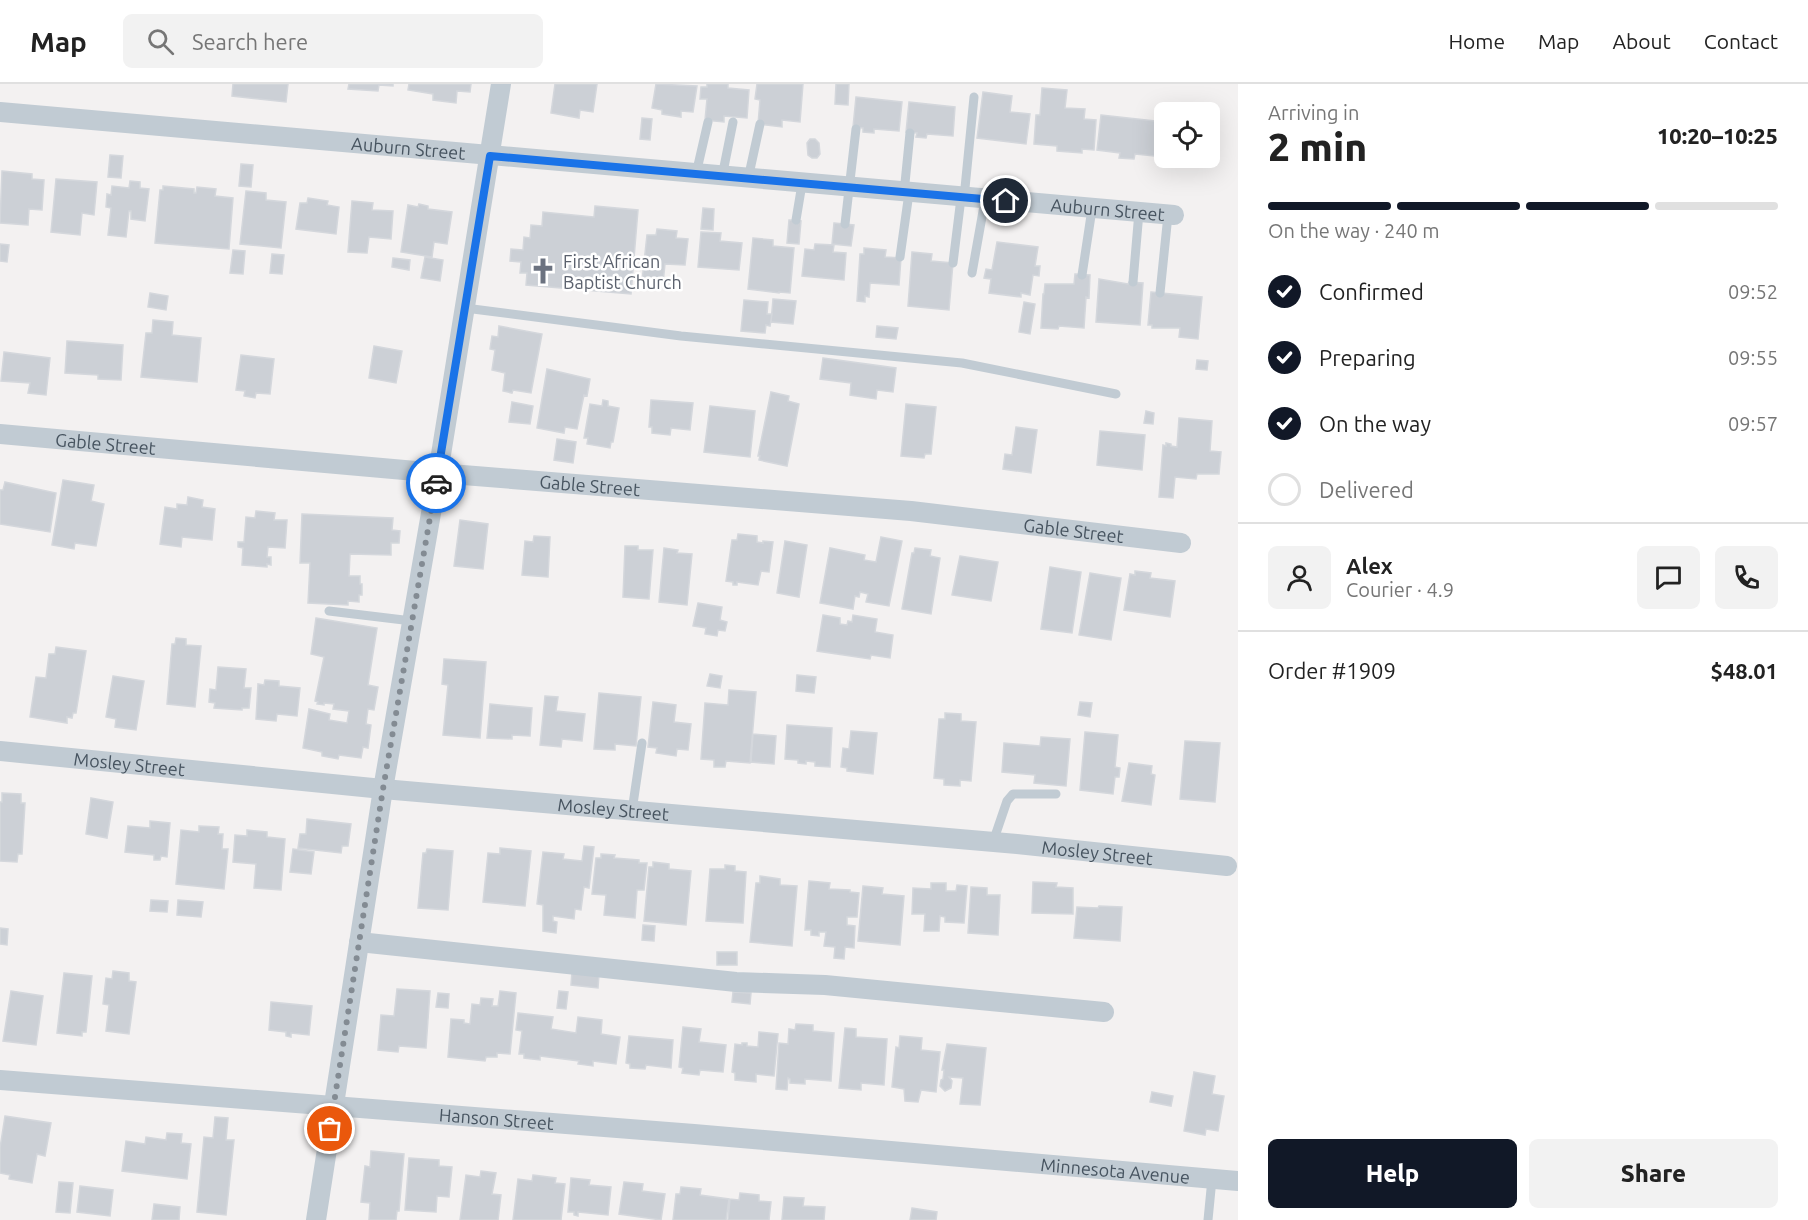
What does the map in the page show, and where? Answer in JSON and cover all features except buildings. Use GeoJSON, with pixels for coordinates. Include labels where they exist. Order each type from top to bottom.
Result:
{"type":"FeatureCollection","features":[{"type":"Feature","properties":{"kind":"street"},"geometry":{"type":"LineString","coordinates":[[316,1220],[383,789],[438,473],[501,84]]}},
{"type":"Feature","properties":{"kind":"street","name":"Auburn Street"},"geometry":{"type":"LineString","coordinates":[[0,112],[1171,215]]}},
{"type":"Feature","properties":{"kind":"street","name":"Gable Street"},"geometry":{"type":"LineString","coordinates":[[0,434],[438,473],[911,511],[1181,543]]}},
{"type":"Feature","properties":{"kind":"street","name":"Mosley Street"},"geometry":{"type":"LineString","coordinates":[[0,751],[383,789],[993,842],[1227,866]]}},
{"type":"Feature","properties":{"kind":"street"},"geometry":{"type":"LineString","coordinates":[[359,942],[736,982],[825,985],[1104,1012]]}},
{"type":"Feature","properties":{"kind":"street","name":"Hanson Street"},"geometry":{"type":"LineString","coordinates":[[0,1080],[694,1134],[993,1160]]}},
{"type":"Feature","properties":{"kind":"street","name":"Minnesota Avenue"},"geometry":{"type":"LineString","coordinates":[[993,1160],[1238,1181]]}},
{"type":"Feature","properties":{"kind":"lane"},"geometry":{"type":"LineString","coordinates":[[953,263],[974,97]]}},
{"type":"Feature","properties":{"kind":"lane"},"geometry":{"type":"LineString","coordinates":[[696,174],[708,122]]}},
{"type":"Feature","properties":{"kind":"lane"},"geometry":{"type":"LineString","coordinates":[[722,177],[733,122]]}},
{"type":"Feature","properties":{"kind":"lane"},"geometry":{"type":"LineString","coordinates":[[748,179],[760,124]]}},
{"type":"Feature","properties":{"kind":"lane"},"geometry":{"type":"LineString","coordinates":[[845,224],[856,129]]}},
{"type":"Feature","properties":{"kind":"lane"},"geometry":{"type":"LineString","coordinates":[[900,256],[907,193],[910,133]]}},
{"type":"Feature","properties":{"kind":"lane"},"geometry":{"type":"LineString","coordinates":[[796,220],[802,184]]}},
{"type":"Feature","properties":{"kind":"lane"},"geometry":{"type":"LineString","coordinates":[[972,273],[985,200]]}},
{"type":"Feature","properties":{"kind":"lane"},"geometry":{"type":"LineString","coordinates":[[1082,274],[1092,209]]}},
{"type":"Feature","properties":{"kind":"lane"},"geometry":{"type":"LineString","coordinates":[[1133,282],[1139,212]]}},
{"type":"Feature","properties":{"kind":"lane"},"geometry":{"type":"LineString","coordinates":[[1160,293],[1171,215]]}},
{"type":"Feature","properties":{"kind":"lane"},"geometry":{"type":"LineString","coordinates":[[465,308],[681,336],[962,363],[1116,394]]}},
{"type":"Feature","properties":{"kind":"lane"},"geometry":{"type":"LineString","coordinates":[[328,611],[412,621]]}},
{"type":"Feature","properties":{"kind":"lane"},"geometry":{"type":"LineString","coordinates":[[632,811],[642,744]]}},
{"type":"Feature","properties":{"kind":"lane"},"geometry":{"type":"LineString","coordinates":[[993,842],[1007,801],[1013,794],[1056,794]]}},
{"type":"Feature","properties":{"kind":"lane"},"geometry":{"type":"LineString","coordinates":[[1208,1220],[1212,1179]]}},
{"type":"Feature","properties":{"kind":"way so far"},"geometry":{"type":"LineString","coordinates":[[330,1129],[383,789],[436,483]]}},
{"type":"Feature","properties":{"kind":"place","name":"First African Baptist Church"},"geometry":{"type":"Point","coordinates":[543,271]}},
{"type":"Feature","properties":{"kind":"route"},"geometry":{"type":"LineString","coordinates":[[436,483],[490,156],[1006,201]]}}]}
